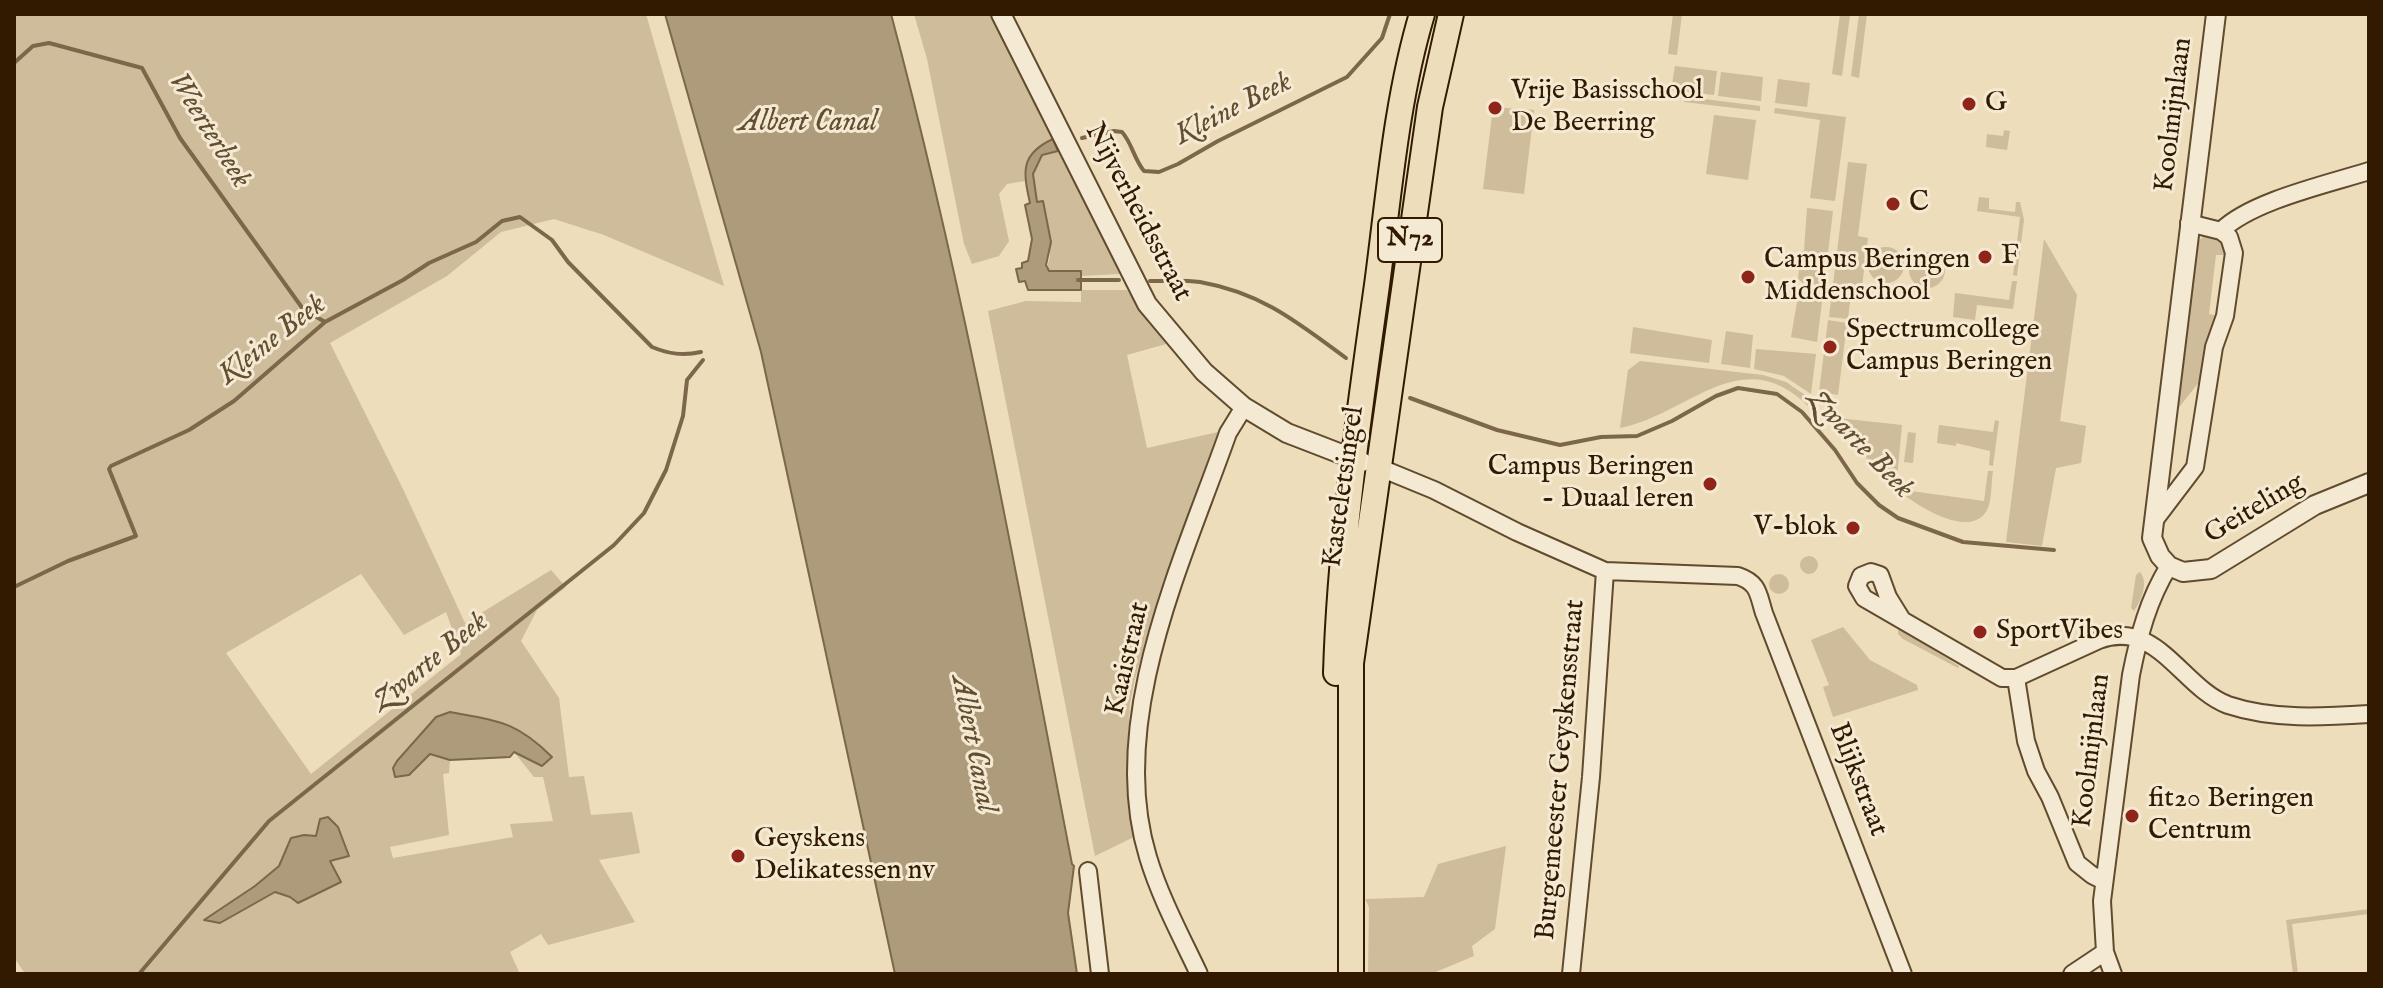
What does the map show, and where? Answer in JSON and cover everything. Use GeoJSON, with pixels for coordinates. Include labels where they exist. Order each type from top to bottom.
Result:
{"type":"FeatureCollection","features":[{"type":"Feature","properties":{"kind":"main road","name":"Kasteletsingel"},"geometry":{"type":"LineString","coordinates":[[1334,974],[1338,601],[1398,131],[1422,14]]}},
{"type":"Feature","properties":{"kind":"main road","name":"Kasteletsingel"},"geometry":{"type":"LineString","coordinates":[[1351,974],[1351,663],[1430,107],[1451,14]]}},
{"type":"Feature","properties":{"kind":"street","name":"Nijverheidsstraat"},"geometry":{"type":"LineString","coordinates":[[1001,14],[1147,304],[1204,372],[1244,407],[1287,433],[1434,490],[1517,532],[1605,571]]}},
{"type":"Feature","properties":{"kind":"street","name":"Koolmijnlaan"},"geometry":{"type":"LineString","coordinates":[[2113,974],[2105,952],[2104,881],[2138,638],[2151,597],[2169,566],[2155,547],[2152,523],[2216,14]]}},
{"type":"Feature","properties":{"kind":"street"},"geometry":{"type":"LineString","coordinates":[[2152,523],[2195,467],[2214,347],[2225,316],[2234,253],[2229,237],[2221,231],[2229,223],[2251,212],[2369,171]]}},
{"type":"Feature","properties":{"kind":"street","name":"Koolmijnlaan"},"geometry":{"type":"LineString","coordinates":[[2189,223],[2221,231]]}},
{"type":"Feature","properties":{"kind":"street","name":"Kaaistraat"},"geometry":{"type":"LineString","coordinates":[[1199,974],[1160,889],[1145,844],[1137,785],[1138,719],[1144,680],[1159,627],[1228,433],[1244,407]]}},
{"type":"Feature","properties":{"kind":"street","name":"Geiteling"},"geometry":{"type":"LineString","coordinates":[[2169,566],[2183,572],[2211,569],[2315,505],[2369,483]]}},
{"type":"Feature","properties":{"kind":"street","name":"Blijkstraat"},"geometry":{"type":"LineString","coordinates":[[1605,571],[1738,576],[1756,586],[1903,974]]}},
{"type":"Feature","properties":{"kind":"street","name":"Burgemeester Geyskensstraat"},"geometry":{"type":"LineString","coordinates":[[1571,974],[1591,777],[1605,571]]}},
{"type":"Feature","properties":{"kind":"street"},"geometry":{"type":"LineString","coordinates":[[1901,618],[1993,675],[2006,679],[2016,678],[2109,636],[2138,638],[2167,655],[2194,684],[2214,699],[2231,706],[2295,716],[2369,714]]}},
{"type":"Feature","properties":{"kind":"street"},"geometry":{"type":"LineString","coordinates":[[2016,678],[2026,741],[2036,771],[2077,863],[2104,881]]}},
{"type":"Feature","properties":{"kind":"street"},"geometry":{"type":"LineString","coordinates":[[1088,871],[1100,974]]}},
{"type":"Feature","properties":{"kind":"street"},"geometry":{"type":"LineString","coordinates":[[2072,974],[2105,952]]}},
{"type":"Feature","properties":{"kind":"shaded area"},"geometry":{"type":"Polygon","coordinates":[[[14,14],[646,14],[724,286],[604,235],[554,219],[501,232],[447,276],[330,343],[465,623],[551,570],[566,587],[537,610],[521,641],[559,698],[569,777],[584,776],[591,815],[632,812],[640,853],[599,860],[635,922],[548,945],[541,934],[510,952],[520,974],[25,974],[14,957],[14,14]],[[361,574],[226,653],[311,774],[461,654],[446,612],[404,635],[361,574]],[[450,712],[436,717],[397,761],[409,775],[430,754],[450,760],[449,773],[443,774],[449,835],[390,847],[393,858],[513,837],[510,824],[553,821],[543,777],[534,777],[514,752],[450,712]],[[304,835],[288,847],[279,866],[205,920],[220,923],[275,892],[290,897],[341,881],[316,836],[304,835]]]}},
{"type":"Feature","properties":{"kind":"shaded area"},"geometry":{"type":"Polygon","coordinates":[[[914,14],[990,14],[1053,139],[1040,146],[1032,156],[1026,167],[1025,181],[1007,184],[999,194],[1009,241],[999,256],[972,264],[964,244],[927,59],[914,14]]]}},
{"type":"Feature","properties":{"kind":"shaded area"},"geometry":{"type":"Polygon","coordinates":[[[1673,14],[1682,14],[1677,55],[1668,54],[1673,14]]]}},
{"type":"Feature","properties":{"kind":"shaded area"},"geometry":{"type":"Polygon","coordinates":[[[1840,14],[1850,15],[1842,76],[1832,74],[1840,14]]]}},
{"type":"Feature","properties":{"kind":"shaded area"},"geometry":{"type":"Polygon","coordinates":[[[1859,14],[1867,14],[1859,78],[1851,76],[1859,14]]]}},
{"type":"Feature","properties":{"kind":"shaded area"},"geometry":{"type":"Polygon","coordinates":[[[1675,66],[1717,71],[1714,95],[1671,90],[1675,66]]]}},
{"type":"Feature","properties":{"kind":"shaded area"},"geometry":{"type":"Polygon","coordinates":[[[1721,72],[1763,77],[1761,101],[1718,96],[1721,72]]]}},
{"type":"Feature","properties":{"kind":"shaded area"},"geometry":{"type":"Polygon","coordinates":[[[1778,79],[1810,83],[1807,107],[1775,103],[1778,79]]]}},
{"type":"Feature","properties":{"kind":"shaded area"},"geometry":{"type":"Polygon","coordinates":[[[1672,95],[1760,106],[1760,111],[1684,102],[1684,99],[1672,95]]]}},
{"type":"Feature","properties":{"kind":"shaded area"},"geometry":{"type":"Polygon","coordinates":[[[1493,107],[1534,110],[1524,194],[1483,189],[1493,107]]]}},
{"type":"Feature","properties":{"kind":"shaded area"},"geometry":{"type":"Polygon","coordinates":[[[1775,108],[1846,117],[1835,201],[1810,198],[1820,120],[1774,113],[1775,108]]]}},
{"type":"Feature","properties":{"kind":"shaded area"},"geometry":{"type":"Polygon","coordinates":[[[1714,115],[1756,120],[1748,180],[1706,174],[1714,115]]]}},
{"type":"Feature","properties":{"kind":"shaded area"},"geometry":{"type":"Polygon","coordinates":[[[2004,130],[2010,131],[2007,150],[1986,147],[1987,134],[2003,136],[2004,130]]]}},
{"type":"Feature","properties":{"kind":"shaded area"},"geometry":{"type":"Polygon","coordinates":[[[1050,151],[1058,151],[1120,274],[1081,276],[1080,271],[1049,271],[1047,268],[1050,256],[1042,201],[1037,202],[1034,173],[1038,161],[1050,151]]]}},
{"type":"Feature","properties":{"kind":"shaded area"},"geometry":{"type":"Polygon","coordinates":[[[1848,162],[1867,164],[1858,236],[1868,238],[1862,286],[1852,285],[1848,319],[1829,317],[1848,162]]]}},
{"type":"Feature","properties":{"kind":"shaded area"},"geometry":{"type":"Polygon","coordinates":[[[1979,197],[1989,198],[1989,209],[2015,212],[2016,202],[2020,202],[2024,220],[2017,276],[2013,275],[2020,217],[1977,211],[1979,197]]]}},
{"type":"Feature","properties":{"kind":"shaded area"},"geometry":{"type":"Polygon","coordinates":[[[1807,208],[1833,211],[1824,286],[1803,283],[1798,279],[1801,251],[1804,251],[1807,208]]]}},
{"type":"Feature","properties":{"kind":"shaded area"},"geometry":{"type":"Polygon","coordinates":[[[2213,235],[2223,241],[2227,255],[2216,255],[2209,314],[2219,316],[2204,376],[2176,411],[2197,242],[2204,236],[2213,235]]]}},
{"type":"Feature","properties":{"kind":"shaded area"},"geometry":{"type":"Polygon","coordinates":[[[2044,239],[2077,295],[2060,421],[2086,426],[2081,463],[2056,468],[2042,546],[2006,542],[2044,239]]]}},
{"type":"Feature","properties":{"kind":"shaded area"},"geometry":{"type":"Polygon","coordinates":[[[1886,247],[1899,252],[1904,265],[1899,278],[1886,283],[1873,278],[1868,265],[1873,252],[1886,247]]]}},
{"type":"Feature","properties":{"kind":"shaded area"},"geometry":{"type":"Polygon","coordinates":[[[1927,252],[1939,258],[1945,270],[1939,282],[1927,288],[1915,282],[1909,270],[1915,258],[1927,252]]]}},
{"type":"Feature","properties":{"kind":"shaded area"},"geometry":{"type":"Polygon","coordinates":[[[2012,281],[2017,281],[2013,309],[1977,305],[1975,320],[1953,317],[1955,293],[2009,300],[2012,281]]]}},
{"type":"Feature","properties":{"kind":"shaded area"},"geometry":{"type":"Polygon","coordinates":[[[1081,290],[1127,290],[1166,344],[1127,355],[1147,448],[1218,432],[1150,625],[1130,703],[1127,757],[1136,836],[1095,856],[988,311],[1026,301],[1081,302],[1081,290]]]}},
{"type":"Feature","properties":{"kind":"shaded area"},"geometry":{"type":"Polygon","coordinates":[[[1802,292],[1823,294],[1817,342],[1791,337],[1797,302],[1801,300],[1802,292]]]}},
{"type":"Feature","properties":{"kind":"shaded area"},"geometry":{"type":"Polygon","coordinates":[[[1828,320],[1847,323],[1838,395],[1819,392],[1828,320]]]}},
{"type":"Feature","properties":{"kind":"shaded area"},"geometry":{"type":"Polygon","coordinates":[[[1633,327],[1712,340],[1709,363],[1630,353],[1633,327]]]}},
{"type":"Feature","properties":{"kind":"shaded area"},"geometry":{"type":"Polygon","coordinates":[[[1726,331],[1753,335],[1750,368],[1721,364],[1726,331]]]}},
{"type":"Feature","properties":{"kind":"shaded area"},"geometry":{"type":"Polygon","coordinates":[[[1756,349],[1816,354],[1811,394],[1784,376],[1754,369],[1756,349]]]}},
{"type":"Feature","properties":{"kind":"shaded area"},"geometry":{"type":"Polygon","coordinates":[[[1640,361],[1763,375],[1786,382],[1805,395],[1809,399],[1808,406],[1783,387],[1760,380],[1737,381],[1714,387],[1645,421],[1620,428],[1628,370],[1640,361]]]}},
{"type":"Feature","properties":{"kind":"shaded area"},"geometry":{"type":"Polygon","coordinates":[[[1838,418],[1902,425],[1896,489],[1868,459],[1838,418]]]}},
{"type":"Feature","properties":{"kind":"shaded area"},"geometry":{"type":"Polygon","coordinates":[[[1995,420],[1999,421],[1993,466],[1989,465],[1990,451],[1956,443],[1956,446],[1937,443],[1939,425],[1993,432],[1995,420]]]}},
{"type":"Feature","properties":{"kind":"shaded area"},"geometry":{"type":"Polygon","coordinates":[[[1908,432],[1916,433],[1913,463],[1904,462],[1908,432]]]}},
{"type":"Feature","properties":{"kind":"shaded area"},"geometry":{"type":"Polygon","coordinates":[[[1988,471],[1993,471],[1988,508],[1979,519],[1966,522],[1950,520],[1933,513],[1896,489],[1984,501],[1988,471]]]}},
{"type":"Feature","properties":{"kind":"shaded area"},"geometry":{"type":"Polygon","coordinates":[[[1809,556],[1818,565],[1809,574],[1800,565],[1809,556]]]}},
{"type":"Feature","properties":{"kind":"shaded area"},"geometry":{"type":"Polygon","coordinates":[[[2140,572],[2144,587],[2134,611],[2131,608],[2136,575],[2140,572]]]}},
{"type":"Feature","properties":{"kind":"shaded area"},"geometry":{"type":"Polygon","coordinates":[[[1779,574],[1786,577],[1789,584],[1786,591],[1779,594],[1772,591],[1769,584],[1772,577],[1779,574]]]}},
{"type":"Feature","properties":{"kind":"shaded area"},"geometry":{"type":"Polygon","coordinates":[[[1843,627],[1870,660],[1917,685],[1918,690],[1833,717],[1823,687],[1829,685],[1811,640],[1843,627]]]}},
{"type":"Feature","properties":{"kind":"shaded area"},"geometry":{"type":"Polygon","coordinates":[[[1898,630],[1903,630],[1958,668],[1903,639],[1898,630]]]}},
{"type":"Feature","properties":{"kind":"shaded area"},"geometry":{"type":"Polygon","coordinates":[[[1506,846],[1495,929],[1472,946],[1474,956],[1431,974],[1368,973],[1369,907],[1365,899],[1424,897],[1438,864],[1506,846]]]}},
{"type":"Feature","properties":{"kind":"shaded area"},"geometry":{"type":"Polygon","coordinates":[[[2369,909],[2369,914],[2292,924],[2298,974],[2293,974],[2286,920],[2369,909]]]}},
{"type":"Feature","properties":{"kind":"water","name":"Albert Canal"},"geometry":{"type":"Polygon","coordinates":[[[665,14],[891,14],[967,331],[1074,866],[1068,913],[1077,974],[895,974],[761,352],[665,14]]]}},
{"type":"Feature","properties":{"kind":"water"},"geometry":{"type":"Polygon","coordinates":[[[1053,139],[1058,151],[1042,155],[1033,174],[1037,202],[1043,201],[1051,242],[1046,265],[1049,271],[1081,271],[1081,290],[1028,290],[1025,281],[1019,282],[1016,269],[1022,268],[1022,263],[1028,261],[1032,239],[1025,205],[1030,203],[1026,165],[1034,151],[1053,139]]]}},
{"type":"Feature","properties":{"kind":"water"},"geometry":{"type":"Polygon","coordinates":[[[450,712],[506,724],[528,736],[552,757],[542,766],[514,752],[510,757],[450,760],[430,754],[409,775],[395,777],[393,768],[397,761],[436,717],[450,712]]]}},
{"type":"Feature","properties":{"kind":"water"},"geometry":{"type":"Polygon","coordinates":[[[328,817],[338,827],[349,856],[330,861],[341,882],[298,903],[275,892],[220,923],[204,920],[279,866],[291,838],[316,836],[320,819],[328,817]]]}},
{"type":"Feature","properties":{"kind":"waterway","name":"Kleine Beek"},"geometry":{"type":"LineString","coordinates":[[1082,138],[1122,132],[1144,171],[1159,172],[1347,77],[1382,38],[1390,14]]}},
{"type":"Feature","properties":{"kind":"waterway","name":"Weerterbeek"},"geometry":{"type":"LineString","coordinates":[[14,63],[33,46],[49,43],[142,68],[180,138],[303,309],[325,322]]}},
{"type":"Feature","properties":{"kind":"waterway","name":"Kleine Beek"},"geometry":{"type":"LineString","coordinates":[[14,587],[68,561],[136,536],[109,469],[111,466],[189,430],[234,401],[325,322],[429,263],[476,242],[502,221],[520,217],[552,240],[568,262],[652,347],[676,354],[701,352]]}},
{"type":"Feature","properties":{"kind":"waterway","name":"Zwarte Beek"},"geometry":{"type":"LineString","coordinates":[[1078,280],[1119,280]]}},
{"type":"Feature","properties":{"kind":"waterway","name":"Zwarte Beek"},"geometry":{"type":"LineString","coordinates":[[1150,281],[1200,282],[1242,293],[1278,311],[1346,358]]}},
{"type":"Feature","properties":{"kind":"waterway","name":"Zwarte Beek"},"geometry":{"type":"LineString","coordinates":[[139,974],[269,821],[614,545],[644,513],[666,470],[683,416],[687,380],[703,360]]}},
{"type":"Feature","properties":{"kind":"waterway","name":"Zwarte Beek"},"geometry":{"type":"LineString","coordinates":[[1410,398],[1497,430],[1560,445],[1601,437],[1637,436],[1738,388],[1777,394],[1802,412],[1835,450],[1857,483],[1879,505],[1898,518],[1963,542],[2054,550]]}},
{"type":"Feature","properties":{"kind":"place","name":"G"},"geometry":{"type":"Point","coordinates":[1969,104]}},
{"type":"Feature","properties":{"kind":"place","name":"Vrije Basisschool De Beerring"},"geometry":{"type":"Point","coordinates":[1495,108]}},
{"type":"Feature","properties":{"kind":"place","name":"C"},"geometry":{"type":"Point","coordinates":[1893,204]}},
{"type":"Feature","properties":{"kind":"place","name":"F"},"geometry":{"type":"Point","coordinates":[1985,257]}},
{"type":"Feature","properties":{"kind":"place","name":"Campus Beringen Middenschool"},"geometry":{"type":"Point","coordinates":[1748,277]}},
{"type":"Feature","properties":{"kind":"place","name":"Spectrumcollege Campus Beringen"},"geometry":{"type":"Point","coordinates":[1830,347]}},
{"type":"Feature","properties":{"kind":"place","name":"Campus Beringen - Duaal leren"},"geometry":{"type":"Point","coordinates":[1710,484]}},
{"type":"Feature","properties":{"kind":"place","name":"V-blok"},"geometry":{"type":"Point","coordinates":[1853,528]}},
{"type":"Feature","properties":{"kind":"place","name":"SportVibes"},"geometry":{"type":"Point","coordinates":[1980,632]}},
{"type":"Feature","properties":{"kind":"place","name":"fit20 Beringen Centrum"},"geometry":{"type":"Point","coordinates":[2132,816]}},
{"type":"Feature","properties":{"kind":"place","name":"Geyskens Delikatessen nv"},"geometry":{"type":"Point","coordinates":[738,856]}}]}
